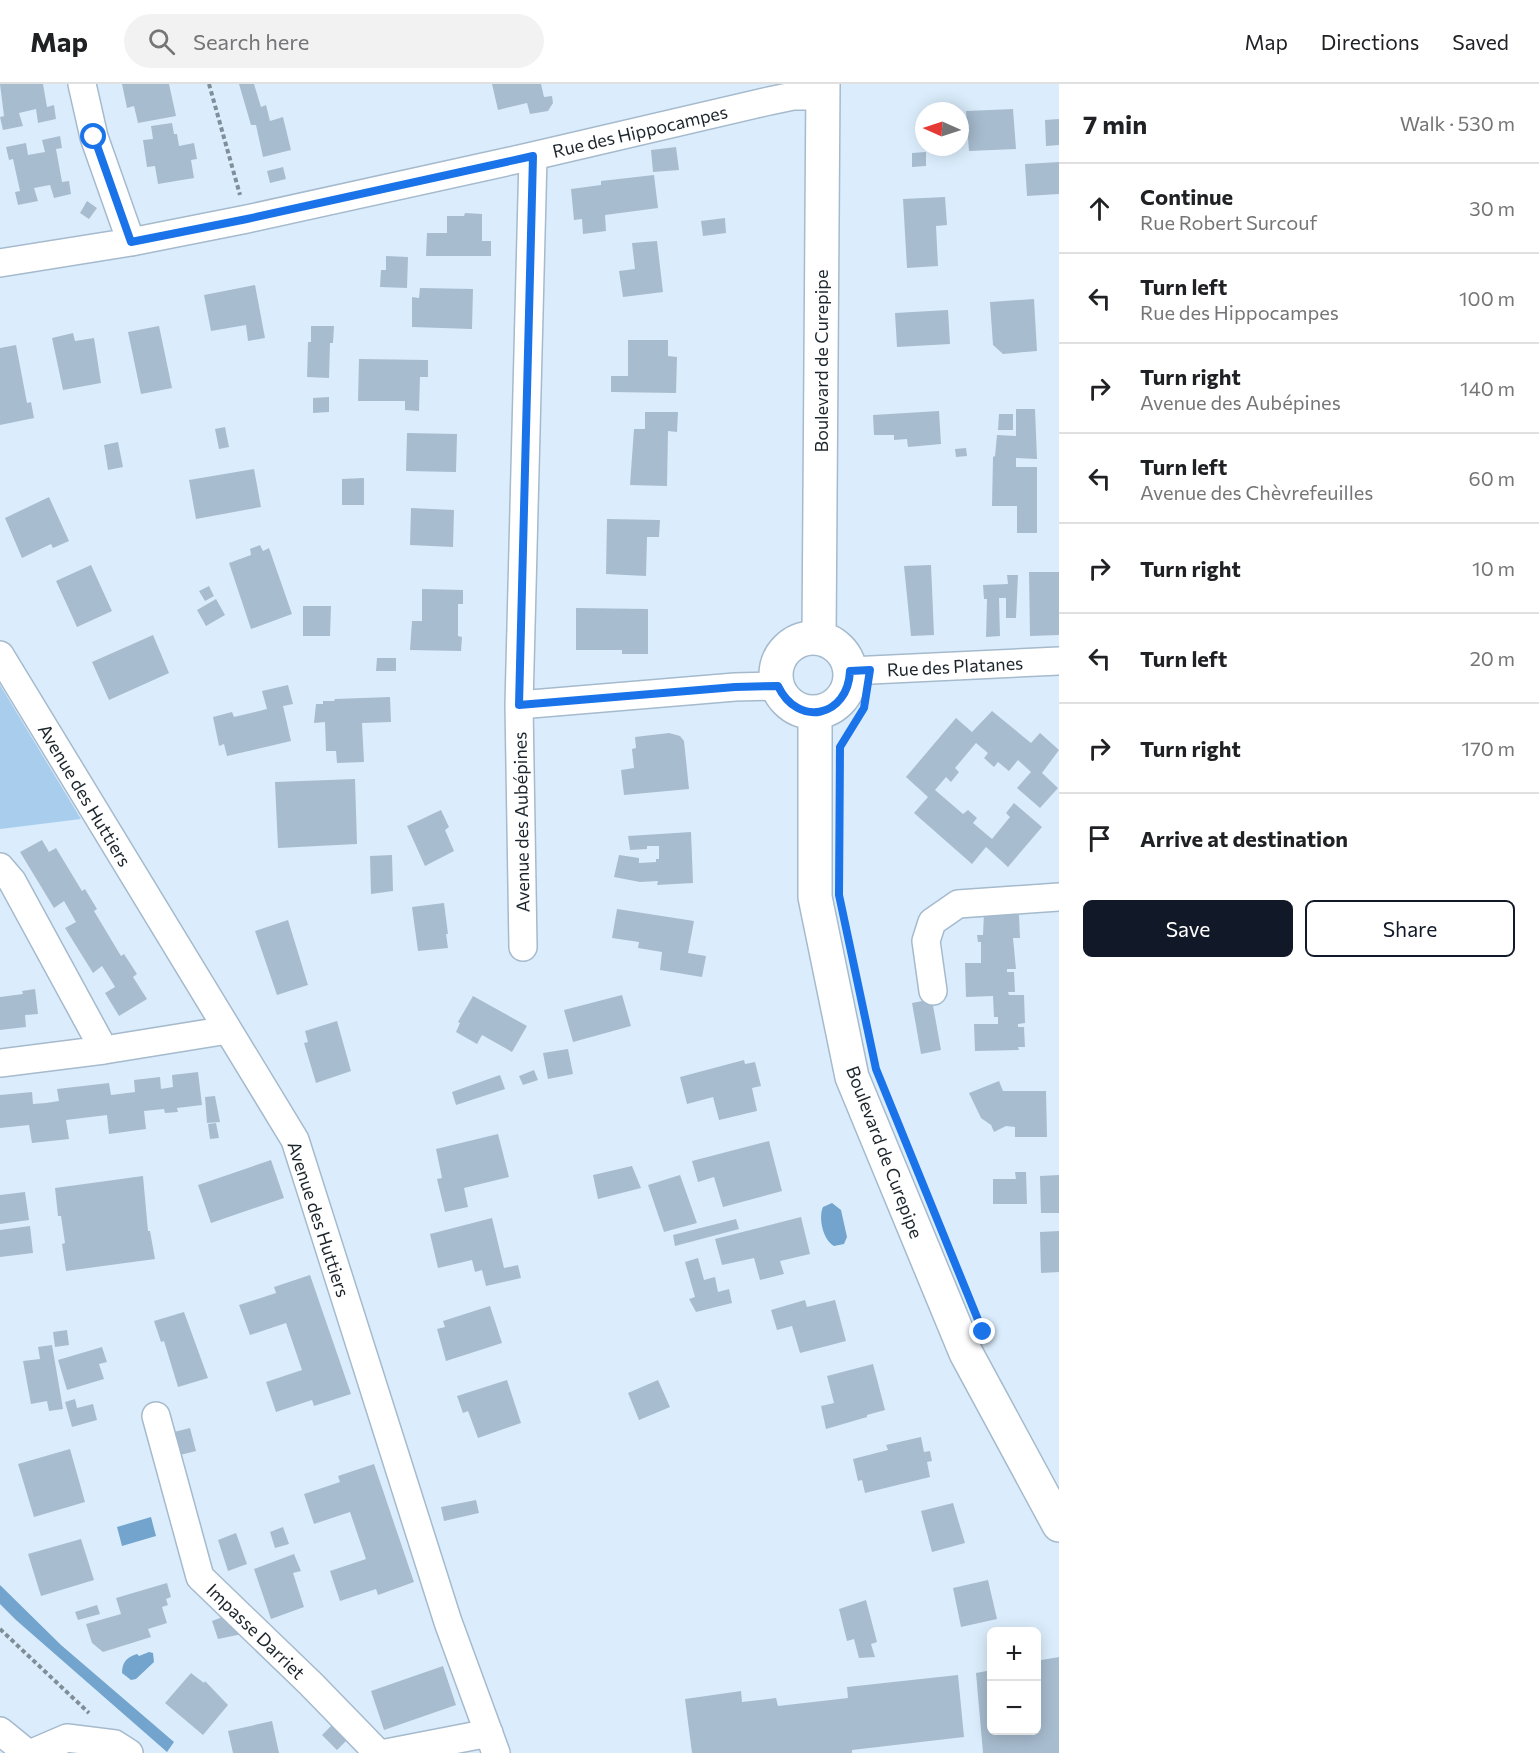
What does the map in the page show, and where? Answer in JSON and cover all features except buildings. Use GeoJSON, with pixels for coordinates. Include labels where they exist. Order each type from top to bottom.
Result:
{"type":"FeatureCollection","features":[{"type":"Feature","properties":{"kind":"main road","name":"Boulevard de Curepipe"},"geometry":{"type":"LineString","coordinates":[[819,638],[823,90]]}},
{"type":"Feature","properties":{"kind":"main road"},"geometry":{"type":"LineString","coordinates":[[806,638],[819,638],[831,642],[860,671],[837,704],[815,713],[792,706],[783,697],[776,674],[779,661],[785,651],[806,638]]}},
{"type":"Feature","properties":{"kind":"main road","name":"Boulevard de Curepipe"},"geometry":{"type":"LineString","coordinates":[[815,713],[815,897],[852,1077],[966,1353],[1059,1525]]}},
{"type":"Feature","properties":{"kind":"street"},"geometry":{"type":"LineString","coordinates":[[82,84],[94,137],[131,242]]}},
{"type":"Feature","properties":{"kind":"street","name":"Rue des Hippocampes"},"geometry":{"type":"LineString","coordinates":[[0,263],[131,242],[247,219],[823,90]]}},
{"type":"Feature","properties":{"kind":"street","name":"Avenue des Aubépines"},"geometry":{"type":"LineString","coordinates":[[523,947],[519,705],[533,156]]}},
{"type":"Feature","properties":{"kind":"street","name":"Avenue des Huttiers"},"geometry":{"type":"LineString","coordinates":[[0,655],[295,1140],[448,1622],[493,1743]]}},
{"type":"Feature","properties":{"kind":"street","name":"Rue des Platanes"},"geometry":{"type":"LineString","coordinates":[[860,671],[1059,661]]}},
{"type":"Feature","properties":{"kind":"street"},"geometry":{"type":"LineString","coordinates":[[519,705],[735,687],[778,686]]}},
{"type":"Feature","properties":{"kind":"street"},"geometry":{"type":"LineString","coordinates":[[0,867],[12,881],[104,1050]]}},
{"type":"Feature","properties":{"kind":"street"},"geometry":{"type":"LineString","coordinates":[[933,991],[926,941],[932,922],[958,904],[1059,897]]}},
{"type":"Feature","properties":{"kind":"street"},"geometry":{"type":"LineString","coordinates":[[0,1063],[104,1050],[228,1030]]}},
{"type":"Feature","properties":{"kind":"street","name":"Impasse Darriet"},"geometry":{"type":"LineString","coordinates":[[156,1416],[200,1577],[311,1684],[378,1753]]}},
{"type":"Feature","properties":{"kind":"street"},"geometry":{"type":"LineString","coordinates":[[0,1731],[27,1753]]}},
{"type":"Feature","properties":{"kind":"street"},"geometry":{"type":"LineString","coordinates":[[32,1753],[67,1738],[116,1744],[129,1753]]}},
{"type":"Feature","properties":{"kind":"street"},"geometry":{"type":"LineString","coordinates":[[386,1753],[493,1743]]}},
{"type":"Feature","properties":{"kind":"path"},"geometry":{"type":"LineString","coordinates":[[209,84],[247,219]]}},
{"type":"Feature","properties":{"kind":"path"},"geometry":{"type":"LineString","coordinates":[[840,747],[864,708],[860,671]]}},
{"type":"Feature","properties":{"kind":"path"},"geometry":{"type":"LineString","coordinates":[[0,1629],[94,1719]]}},
{"type":"Feature","properties":{"kind":"shaded area"},"geometry":{"type":"Polygon","coordinates":[[[0,685],[81,819],[0,829],[0,685]]]}},
{"type":"Feature","properties":{"kind":"shaded area"},"geometry":{"type":"Polygon","coordinates":[[[832,1203],[841,1210],[847,1237],[844,1244],[834,1246],[824,1234],[821,1217],[823,1207],[832,1203]]]}},
{"type":"Feature","properties":{"kind":"shaded area"},"geometry":{"type":"Polygon","coordinates":[[[151,1517],[156,1536],[122,1546],[117,1527],[151,1517]]]}},
{"type":"Feature","properties":{"kind":"shaded area"},"geometry":{"type":"Polygon","coordinates":[[[0,1585],[61,1645],[174,1742],[167,1752],[0,1604],[0,1585]]]}},
{"type":"Feature","properties":{"kind":"shaded area"},"geometry":{"type":"Polygon","coordinates":[[[153,1653],[154,1662],[136,1679],[131,1680],[122,1673],[124,1663],[128,1658],[153,1653]]]}},
{"type":"Feature","properties":{"kind":"route"},"geometry":{"type":"LineString","coordinates":[[94,137],[131,242],[533,156],[530,202],[519,705],[735,687],[778,686],[783,697],[792,706],[815,713],[827,710],[845,695],[850,683],[850,671],[870,670],[864,708],[840,747],[839,895],[876,1069],[983,1332]]}}]}
